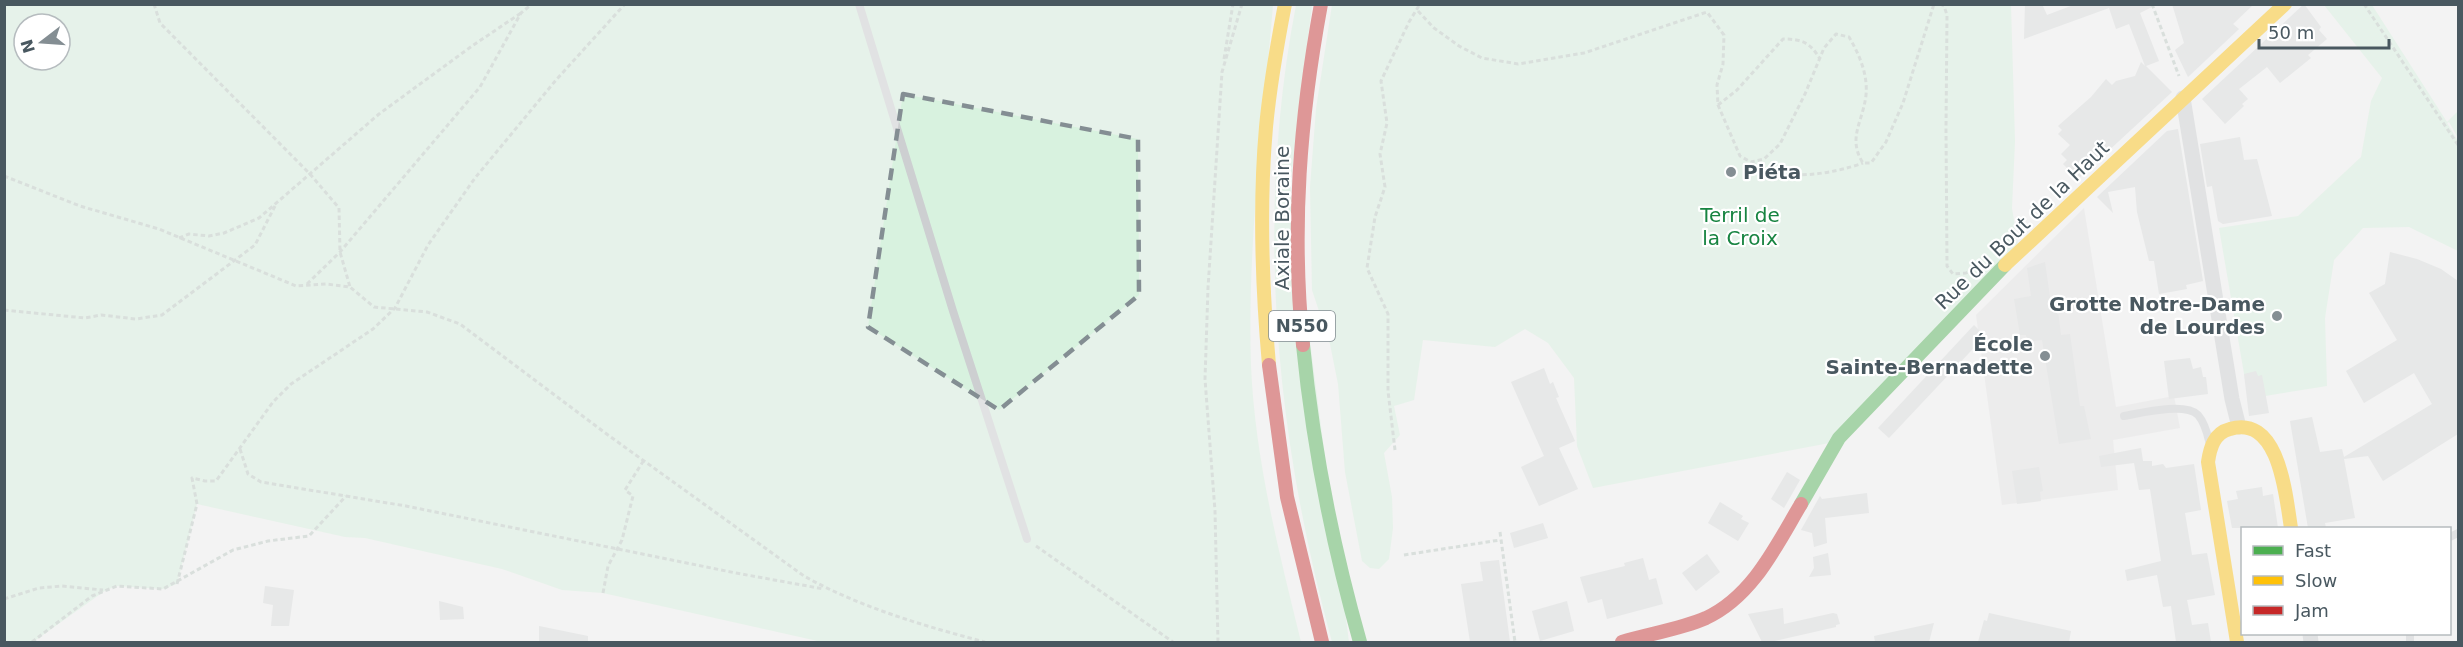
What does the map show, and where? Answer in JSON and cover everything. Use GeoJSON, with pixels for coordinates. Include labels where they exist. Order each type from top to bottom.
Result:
{"type":"FeatureCollection","features":[{"type":"Feature","properties":{"kind":"main road","name":"Axiale Boraine"},"geometry":{"type":"LineString","coordinates":[[1285,4],[1265,155],[1263,258],[1265,337],[1287,498],[1322,642]]}},
{"type":"Feature","properties":{"kind":"main road","name":"Axiale Boraine"},"geometry":{"type":"LineString","coordinates":[[1321,4],[1307,83],[1301,142],[1300,293],[1309,401],[1321,474],[1334,548],[1360,642]]}},
{"type":"Feature","properties":{"kind":"main road","name":"Rue du Bout de la Haut"},"geometry":{"type":"LineString","coordinates":[[1622,642],[1705,618],[1732,602],[1754,579],[1773,552],[1803,496],[1839,438],[2012,258],[2285,4]]}},
{"type":"Feature","properties":{"kind":"main road"},"geometry":{"type":"LineString","coordinates":[[2237,642],[2238,620],[2208,462],[2210,445],[2218,435],[2227,429],[2239,426],[2259,432],[2274,451],[2280,469],[2291,527]]}},
{"type":"Feature","properties":{"kind":"street"},"geometry":{"type":"LineString","coordinates":[[2185,96],[2232,399],[2239,426]]}},
{"type":"Feature","properties":{"kind":"lane"},"geometry":{"type":"LineString","coordinates":[[859,4],[950,300],[1027,539]]}},
{"type":"Feature","properties":{"kind":"lane"},"geometry":{"type":"LineString","coordinates":[[2124,416],[2182,408],[2191,410],[2203,423],[2210,445]]}},
{"type":"Feature","properties":{"kind":"path"},"geometry":{"type":"LineString","coordinates":[[154,4],[160,23],[310,174],[339,208],[340,252],[350,287]]}},
{"type":"Feature","properties":{"kind":"path"},"geometry":{"type":"LineString","coordinates":[[179,238],[189,234],[209,236],[224,233],[259,218],[379,114],[532,4]]}},
{"type":"Feature","properties":{"kind":"path"},"geometry":{"type":"LineString","coordinates":[[177,584],[196,504],[192,478],[216,481],[273,402],[291,384],[373,329],[395,308],[428,245],[475,178],[556,80],[625,4]]}},
{"type":"Feature","properties":{"kind":"path"},"geometry":{"type":"LineString","coordinates":[[1218,642],[1215,511],[1205,379],[1211,224],[1219,144],[1222,72],[1233,4]]}},
{"type":"Feature","properties":{"kind":"path"},"geometry":{"type":"LineString","coordinates":[[1222,72],[1242,4]]}},
{"type":"Feature","properties":{"kind":"path"},"geometry":{"type":"LineString","coordinates":[[1395,450],[1388,392],[1388,314],[1367,268],[1376,217],[1385,187],[1380,154],[1387,123],[1381,81],[1420,4]]}},
{"type":"Feature","properties":{"kind":"path"},"geometry":{"type":"LineString","coordinates":[[1418,10],[1434,28],[1459,46],[1482,58],[1518,64],[1584,53],[1707,12],[1724,35],[1723,64],[1717,85],[1718,105],[1740,156],[1761,170],[1802,174],[1845,170],[1863,163],[1871,163],[1886,142],[1910,83],[1934,4]]}},
{"type":"Feature","properties":{"kind":"path"},"geometry":{"type":"LineString","coordinates":[[1940,4],[1944,6],[1947,15],[1947,266],[1953,273],[1966,273],[1976,268]]}},
{"type":"Feature","properties":{"kind":"path"},"geometry":{"type":"LineString","coordinates":[[2152,4],[2185,96]]}},
{"type":"Feature","properties":{"kind":"path"},"geometry":{"type":"LineString","coordinates":[[2364,4],[2458,145]]}},
{"type":"Feature","properties":{"kind":"path"},"geometry":{"type":"LineString","coordinates":[[306,285],[340,252],[480,87],[521,13]]}},
{"type":"Feature","properties":{"kind":"path"},"geometry":{"type":"LineString","coordinates":[[1751,162],[1764,159],[1780,144],[1805,94],[1824,48],[1836,34],[1849,37],[1857,51],[1864,72],[1866,95],[1854,144],[1863,163]]}},
{"type":"Feature","properties":{"kind":"path"},"geometry":{"type":"LineString","coordinates":[[1718,105],[1737,90],[1783,39],[1798,39],[1808,44],[1820,58]]}},
{"type":"Feature","properties":{"kind":"path"},"geometry":{"type":"LineString","coordinates":[[4,176],[29,188],[80,206],[159,229],[296,286],[326,284],[350,287],[374,307],[427,312],[460,324],[804,576],[829,590]]}},
{"type":"Feature","properties":{"kind":"path"},"geometry":{"type":"LineString","coordinates":[[4,310],[85,318],[101,315],[136,318],[162,315],[211,281],[233,260],[255,245],[276,205]]}},
{"type":"Feature","properties":{"kind":"path"},"geometry":{"type":"LineString","coordinates":[[240,449],[248,474],[261,482],[406,506],[829,590],[936,629],[985,642]]}},
{"type":"Feature","properties":{"kind":"path"},"geometry":{"type":"LineString","coordinates":[[603,593],[609,566],[619,549],[633,496],[625,490],[644,460]]}},
{"type":"Feature","properties":{"kind":"path"},"geometry":{"type":"LineString","coordinates":[[32,642],[92,596],[106,590],[117,586],[163,590],[233,550],[268,541],[309,536],[346,496]]}},
{"type":"Feature","properties":{"kind":"path"},"geometry":{"type":"LineString","coordinates":[[1500,532],[1515,642]]}},
{"type":"Feature","properties":{"kind":"path"},"geometry":{"type":"LineString","coordinates":[[1027,539],[1173,642]]}},
{"type":"Feature","properties":{"kind":"path"},"geometry":{"type":"LineString","coordinates":[[1404,555],[1500,540]]}},
{"type":"Feature","properties":{"kind":"path"},"geometry":{"type":"LineString","coordinates":[[4,599],[39,588],[62,586],[106,590]]}},
{"type":"Feature","properties":{"kind":"highlighted area"},"geometry":{"type":"Polygon","coordinates":[[[903,94],[1138,139],[1139,295],[999,410],[868,327],[903,94]]]}},
{"type":"Feature","properties":{"kind":"shaded area","name":"École Sainte-Bernadette"},"geometry":{"type":"Polygon","coordinates":[[[2084,208],[2116,407],[2174,396],[2180,428],[2113,440],[2118,490],[2002,505],[1976,315],[2084,208]]]}},
{"type":"Feature","properties":{"kind":"green space"},"geometry":{"type":"Polygon","coordinates":[[[4,5],[1273,5],[1251,276],[1251,366],[1257,436],[1263,471],[1301,642],[822,642],[603,593],[562,590],[502,569],[197,504],[177,584],[163,589],[117,586],[106,590],[33,642],[5,642],[4,5]]]}},
{"type":"Feature","properties":{"kind":"green space"},"geometry":{"type":"Polygon","coordinates":[[[1296,5],[1312,5],[1290,187],[1349,642],[1332,642],[1312,563],[1285,405],[1277,325],[1274,245],[1276,165],[1283,85],[1296,5]]]}},
{"type":"Feature","properties":{"kind":"green space","name":"Terril de la Croix"},"geometry":{"type":"Polygon","coordinates":[[[1332,5],[2011,5],[2015,141],[2012,208],[2020,258],[1840,441],[1593,488],[1577,446],[1574,378],[1548,343],[1525,329],[1495,347],[1423,340],[1414,400],[1394,406],[1400,435],[1384,453],[1392,497],[1393,528],[1389,559],[1379,569],[1370,568],[1362,561],[1345,472],[1338,384],[1330,344],[1312,290],[1310,187],[1316,109],[1332,5]]]}},
{"type":"Feature","properties":{"kind":"green space"},"geometry":{"type":"Polygon","coordinates":[[[2324,5],[2372,5],[2447,122],[2458,111],[2458,138],[2449,122],[2447,123],[2458,141],[2458,251],[2409,227],[2363,228],[2334,260],[2325,318],[2327,386],[2265,396],[2247,391],[2219,228],[2298,216],[2361,157],[2371,101],[2382,78],[2324,5]]]}},
{"type":"Feature","properties":{"kind":"building"},"geometry":{"type":"Polygon","coordinates":[[[2025,4],[2042,4],[2047,15],[2076,4],[2158,4],[2140,13],[2159,61],[2146,66],[2172,92],[2078,179],[2063,164],[2067,160],[2061,154],[2070,145],[2058,134],[2062,130],[2058,126],[2091,97],[2106,79],[2112,85],[2116,81],[2135,76],[2141,62],[2145,66],[2129,24],[2116,29],[2109,8],[2024,39],[2025,4]]]}},
{"type":"Feature","properties":{"kind":"building"},"geometry":{"type":"Polygon","coordinates":[[[2172,4],[2254,4],[2233,24],[2239,29],[2188,77],[2175,50],[2184,43],[2172,4]]]}},
{"type":"Feature","properties":{"kind":"building"},"geometry":{"type":"Polygon","coordinates":[[[2304,4],[2327,39],[2308,55],[2311,58],[2280,83],[2267,67],[2239,89],[2248,99],[2225,124],[2202,99],[2304,4]]]}},
{"type":"Feature","properties":{"kind":"building"},"geometry":{"type":"Polygon","coordinates":[[[2178,129],[2203,281],[2186,285],[2187,289],[2159,294],[2154,261],[2149,261],[2137,212],[2135,187],[2108,192],[2113,213],[2097,197],[2167,131],[2178,129]]]}},
{"type":"Feature","properties":{"kind":"building"},"geometry":{"type":"Polygon","coordinates":[[[2240,137],[2244,160],[2257,159],[2272,216],[2223,224],[2218,221],[2212,186],[2207,187],[2200,144],[2240,137]]]}},
{"type":"Feature","properties":{"kind":"building"},"geometry":{"type":"Polygon","coordinates":[[[2390,252],[2417,259],[2441,269],[2458,281],[2458,434],[2383,481],[2368,456],[2344,459],[2355,518],[2325,523],[2326,527],[2308,527],[2290,421],[2312,417],[2320,452],[2342,449],[2344,457],[2432,404],[2414,373],[2364,403],[2346,371],[2397,340],[2369,293],[2385,284],[2390,252]]]}},
{"type":"Feature","properties":{"kind":"building"},"geometry":{"type":"Polygon","coordinates":[[[2045,262],[2051,304],[2057,303],[2061,335],[2070,334],[2080,406],[2084,406],[2091,439],[2059,444],[2042,340],[2027,342],[2026,335],[2020,335],[2014,299],[2031,296],[2027,268],[2045,262]]]}},
{"type":"Feature","properties":{"kind":"building"},"geometry":{"type":"Polygon","coordinates":[[[1974,325],[1985,336],[1889,438],[1878,428],[1974,325]]]}},
{"type":"Feature","properties":{"kind":"building"},"geometry":{"type":"Polygon","coordinates":[[[2190,358],[2193,369],[2201,367],[2203,377],[2206,377],[2208,394],[2169,399],[2164,361],[2190,358]]]}},
{"type":"Feature","properties":{"kind":"building"},"geometry":{"type":"Polygon","coordinates":[[[1544,368],[1550,384],[1553,382],[1559,397],[1556,398],[1575,441],[1559,448],[1578,489],[1539,506],[1521,467],[1544,456],[1511,382],[1544,368]]]}},
{"type":"Feature","properties":{"kind":"building"},"geometry":{"type":"Polygon","coordinates":[[[2256,371],[2258,376],[2262,375],[2269,413],[2249,416],[2244,374],[2256,371]]]}},
{"type":"Feature","properties":{"kind":"building"},"geometry":{"type":"Polygon","coordinates":[[[2141,448],[2143,461],[2152,461],[2152,466],[2163,464],[2166,468],[2194,464],[2201,510],[2185,513],[2192,555],[2207,553],[2215,595],[2187,600],[2192,625],[2208,623],[2211,642],[2176,642],[2171,606],[2163,607],[2157,575],[2127,581],[2125,570],[2161,561],[2150,489],[2139,490],[2134,463],[2101,467],[2099,456],[2141,448]]]}},
{"type":"Feature","properties":{"kind":"building"},"geometry":{"type":"Polygon","coordinates":[[[2039,467],[2043,491],[2040,492],[2041,501],[2017,504],[2012,471],[2039,467]]]}},
{"type":"Feature","properties":{"kind":"building"},"geometry":{"type":"Polygon","coordinates":[[[1787,472],[1800,480],[1784,508],[1771,499],[1787,472]]]}},
{"type":"Feature","properties":{"kind":"building"},"geometry":{"type":"Polygon","coordinates":[[[2262,487],[2263,496],[2273,494],[2278,527],[2232,528],[2227,501],[2238,499],[2236,491],[2262,487]]]}},
{"type":"Feature","properties":{"kind":"building"},"geometry":{"type":"Polygon","coordinates":[[[1867,493],[1869,513],[1825,518],[1827,543],[1814,547],[1812,533],[1801,530],[1820,496],[1822,499],[1867,493]]]}},
{"type":"Feature","properties":{"kind":"building"},"geometry":{"type":"Polygon","coordinates":[[[1720,502],[1743,516],[1741,519],[1749,523],[1738,541],[1708,523],[1720,502]]]}},
{"type":"Feature","properties":{"kind":"building"},"geometry":{"type":"Polygon","coordinates":[[[1543,523],[1548,538],[1514,548],[1510,533],[1543,523]]]}},
{"type":"Feature","properties":{"kind":"building"},"geometry":{"type":"Polygon","coordinates":[[[1828,553],[1831,575],[1809,577],[1814,568],[1813,557],[1828,553]]]}},
{"type":"Feature","properties":{"kind":"building"},"geometry":{"type":"Polygon","coordinates":[[[1707,554],[1720,572],[1696,591],[1682,573],[1707,554]]]}},
{"type":"Feature","properties":{"kind":"building"},"geometry":{"type":"Polygon","coordinates":[[[1643,558],[1649,580],[1656,578],[1663,604],[1607,619],[1602,599],[1588,603],[1580,577],[1625,566],[1624,563],[1643,558]]]}},
{"type":"Feature","properties":{"kind":"building"},"geometry":{"type":"Polygon","coordinates":[[[1499,560],[1510,642],[1470,642],[1461,584],[1483,581],[1480,562],[1499,560]]]}},
{"type":"Feature","properties":{"kind":"building"},"geometry":{"type":"Polygon","coordinates":[[[265,586],[294,590],[289,626],[271,626],[273,605],[263,603],[265,586]]]}},
{"type":"Feature","properties":{"kind":"building"},"geometry":{"type":"Polygon","coordinates":[[[439,601],[463,607],[464,619],[440,620],[439,601]]]}},
{"type":"Feature","properties":{"kind":"building"},"geometry":{"type":"Polygon","coordinates":[[[1567,601],[1574,631],[1540,641],[1532,611],[1567,601]]]}},
{"type":"Feature","properties":{"kind":"building"},"geometry":{"type":"Polygon","coordinates":[[[1783,608],[1784,624],[1833,613],[1837,614],[1840,624],[1836,627],[1762,642],[1748,614],[1783,608]]]}},
{"type":"Feature","properties":{"kind":"building"},"geometry":{"type":"Polygon","coordinates":[[[1989,613],[2071,631],[2069,642],[1978,642],[1984,620],[1987,621],[1989,613]]]}},
{"type":"Feature","properties":{"kind":"building"},"geometry":{"type":"Polygon","coordinates":[[[1934,623],[1929,642],[1875,642],[1874,636],[1934,623]]]}},
{"type":"Feature","properties":{"kind":"building"},"geometry":{"type":"Polygon","coordinates":[[[539,626],[588,636],[588,642],[539,642],[539,626]]]}},
{"type":"Feature","properties":{"kind":"traffic: fast"},"geometry":{"type":"LineString","coordinates":[[1801,504],[1839,438],[2005,265]]}},
{"type":"Feature","properties":{"kind":"traffic: fast"},"geometry":{"type":"LineString","coordinates":[[1303,345],[1312,421],[1325,495],[1360,642]]}},
{"type":"Feature","properties":{"kind":"traffic: slow"},"geometry":{"type":"LineString","coordinates":[[1269,365],[1262,246],[1264,157],[1272,80],[1285,4]]}},
{"type":"Feature","properties":{"kind":"traffic: slow"},"geometry":{"type":"LineString","coordinates":[[2005,265],[2285,4]]}},
{"type":"Feature","properties":{"kind":"traffic: slow"},"geometry":{"type":"LineString","coordinates":[[2237,642],[2208,462],[2212,446],[2220,434],[2230,429],[2247,428],[2260,434],[2270,446],[2283,480],[2291,527]]}},
{"type":"Feature","properties":{"kind":"traffic: jam"},"geometry":{"type":"LineString","coordinates":[[1303,345],[1298,258],[1300,173],[1308,89],[1321,4]]}},
{"type":"Feature","properties":{"kind":"traffic: jam"},"geometry":{"type":"LineString","coordinates":[[1269,365],[1287,497],[1322,642]]}},
{"type":"Feature","properties":{"kind":"traffic: jam"},"geometry":{"type":"LineString","coordinates":[[1622,642],[1696,622],[1723,609],[1737,597],[1762,568],[1801,504]]}},
{"type":"Feature","properties":{"kind":"place","name":"Piéta"},"geometry":{"type":"Point","coordinates":[1731,172]}},
{"type":"Feature","properties":{"kind":"place","name":"Grotte Notre-Dame de Lourdes"},"geometry":{"type":"Point","coordinates":[2277,316]}},
{"type":"Feature","properties":{"kind":"place","name":"École Sainte-Bernadette"},"geometry":{"type":"Point","coordinates":[2045,356]}}]}
